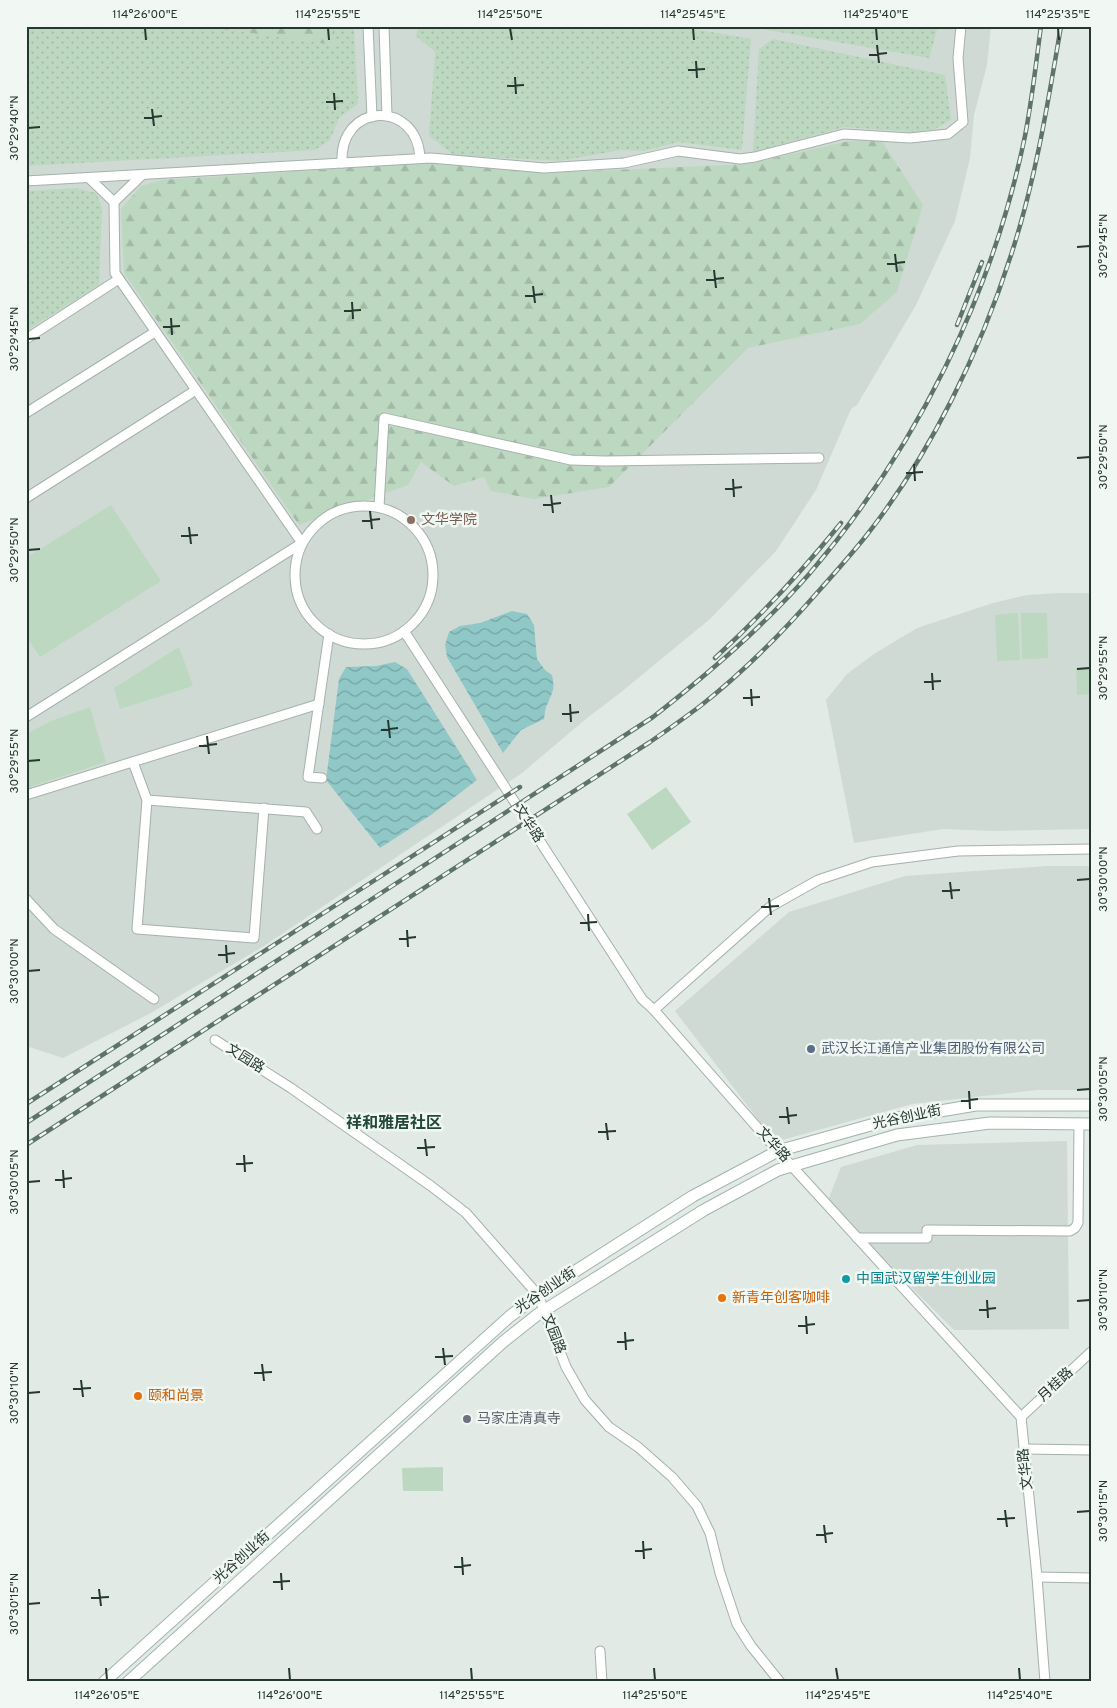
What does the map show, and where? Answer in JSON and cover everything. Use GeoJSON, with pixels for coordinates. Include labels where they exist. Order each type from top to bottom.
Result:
{"type":"FeatureCollection","features":[{"type":"Feature","properties":{"kind":"main road","name":"光谷创业街"},"geometry":{"type":"LineString","coordinates":[[104,1682],[509,1317],[538,1295],[693,1196],[778,1151],[892,1119],[976,1105],[1091,1105]]}},
{"type":"Feature","properties":{"kind":"main road","name":"光谷创业街"},"geometry":{"type":"LineString","coordinates":[[128,1682],[503,1342],[544,1310],[704,1210],[778,1170],[897,1135],[990,1123],[1091,1124]]}},
{"type":"Feature","properties":{"kind":"street"},"geometry":{"type":"LineString","coordinates":[[368,26],[372,117]]}},
{"type":"Feature","properties":{"kind":"street"},"geometry":{"type":"LineString","coordinates":[[384,26],[387,116]]}},
{"type":"Feature","properties":{"kind":"street"},"geometry":{"type":"LineString","coordinates":[[26,181],[420,158],[544,168],[624,163],[678,151],[740,159],[755,157],[844,134],[910,138],[948,134],[963,122],[958,58],[961,26]]}},
{"type":"Feature","properties":{"kind":"street"},"geometry":{"type":"LineString","coordinates":[[342,163],[343,145],[348,133],[357,124],[372,117],[387,116],[401,122],[411,131],[418,143],[420,158]]}},
{"type":"Feature","properties":{"kind":"street"},"geometry":{"type":"LineString","coordinates":[[114,202],[142,175]]}},
{"type":"Feature","properties":{"kind":"street"},"geometry":{"type":"LineString","coordinates":[[89,178],[114,202],[115,273],[302,544]]}},
{"type":"Feature","properties":{"kind":"street"},"geometry":{"type":"LineString","coordinates":[[26,339],[119,279]]}},
{"type":"Feature","properties":{"kind":"street"},"geometry":{"type":"LineString","coordinates":[[26,413],[155,332]]}},
{"type":"Feature","properties":{"kind":"street"},"geometry":{"type":"LineString","coordinates":[[27,497],[196,390]]}},
{"type":"Feature","properties":{"kind":"street"},"geometry":{"type":"LineString","coordinates":[[379,507],[384,418],[570,460],[818,458]]}},
{"type":"Feature","properties":{"kind":"street"},"geometry":{"type":"LineString","coordinates":[[356,506],[379,507],[400,516],[417,531],[429,550],[433,573],[430,595],[420,615],[404,631],[383,641],[360,644],[338,639],[318,627],[303,610],[295,588],[295,565],[302,544],[315,525],[334,512],[356,506]]}},
{"type":"Feature","properties":{"kind":"street"},"geometry":{"type":"LineString","coordinates":[[26,716],[302,544]]}},
{"type":"Feature","properties":{"kind":"street","name":"文华路"},"geometry":{"type":"LineString","coordinates":[[404,631],[642,999],[654,1010],[778,1151],[1021,1417],[1037,1577],[1045,1682]]}},
{"type":"Feature","properties":{"kind":"street"},"geometry":{"type":"LineString","coordinates":[[322,778],[308,777],[330,634]]}},
{"type":"Feature","properties":{"kind":"street"},"geometry":{"type":"LineString","coordinates":[[26,795],[319,704]]}},
{"type":"Feature","properties":{"kind":"street"},"geometry":{"type":"LineString","coordinates":[[133,762],[146,800],[136,929],[254,938],[264,808]]}},
{"type":"Feature","properties":{"kind":"street"},"geometry":{"type":"LineString","coordinates":[[146,800],[306,812],[316,829]]}},
{"type":"Feature","properties":{"kind":"street"},"geometry":{"type":"LineString","coordinates":[[654,1010],[770,907],[818,880],[872,862],[958,851],[1091,849]]}},
{"type":"Feature","properties":{"kind":"street"},"geometry":{"type":"LineString","coordinates":[[26,899],[54,929],[154,999]]}},
{"type":"Feature","properties":{"kind":"street","name":"文园路"},"geometry":{"type":"LineString","coordinates":[[215,1040],[291,1088],[431,1186],[466,1213],[538,1295],[566,1367],[585,1400],[609,1427],[638,1447],[672,1477],[697,1506],[710,1533],[736,1624],[750,1646],[780,1682]]}},
{"type":"Feature","properties":{"kind":"street"},"geometry":{"type":"LineString","coordinates":[[858,1238],[927,1238],[927,1230],[1070,1231],[1078,1223],[1079,1123]]}},
{"type":"Feature","properties":{"kind":"street","name":"月桂路"},"geometry":{"type":"LineString","coordinates":[[1021,1417],[1091,1352]]}},
{"type":"Feature","properties":{"kind":"street"},"geometry":{"type":"LineString","coordinates":[[1024,1449],[1091,1450]]}},
{"type":"Feature","properties":{"kind":"street"},"geometry":{"type":"LineString","coordinates":[[1037,1577],[1091,1578]]}},
{"type":"Feature","properties":{"kind":"street"},"geometry":{"type":"LineString","coordinates":[[600,1651],[602,1682]]}},
{"type":"Feature","properties":{"kind":"shaded area","name":"文华学院"},"geometry":{"type":"Polygon","coordinates":[[[26,26],[991,26],[987,65],[974,115],[970,158],[955,221],[916,305],[857,405],[851,409],[816,490],[776,551],[710,619],[522,773],[264,946],[149,1014],[63,1058],[26,1046],[26,26]]]}},
{"type":"Feature","properties":{"kind":"shaded area"},"geometry":{"type":"Polygon","coordinates":[[[1091,593],[1091,829],[993,831],[943,829],[854,843],[826,700],[847,674],[874,654],[917,628],[993,603],[1027,595],[1091,593]]]}},
{"type":"Feature","properties":{"kind":"shaded area"},"geometry":{"type":"Polygon","coordinates":[[[1047,866],[1091,866],[1091,1090],[1037,1090],[912,1104],[775,1142],[675,1011],[789,912],[905,876],[1047,866]]]}},
{"type":"Feature","properties":{"kind":"shaded area"},"geometry":{"type":"Polygon","coordinates":[[[1067,1141],[1069,1329],[954,1330],[827,1203],[841,1167],[917,1145],[1067,1141]]]}},
{"type":"Feature","properties":{"kind":"green space"},"geometry":{"type":"Polygon","coordinates":[[[26,26],[201,26],[335,45],[334,26],[354,26],[358,104],[339,118],[330,140],[315,150],[26,166],[26,26]]]}},
{"type":"Feature","properties":{"kind":"green space"},"geometry":{"type":"Polygon","coordinates":[[[201,26],[334,26],[335,45],[201,26]]]}},
{"type":"Feature","properties":{"kind":"green space"},"geometry":{"type":"Polygon","coordinates":[[[418,26],[677,26],[751,39],[742,150],[678,142],[644,151],[620,150],[560,161],[454,155],[429,136],[435,52],[416,36],[418,26]]]}},
{"type":"Feature","properties":{"kind":"green space"},"geometry":{"type":"Polygon","coordinates":[[[745,26],[938,26],[929,58],[745,26]]]}},
{"type":"Feature","properties":{"kind":"green space"},"geometry":{"type":"Polygon","coordinates":[[[773,39],[945,75],[951,120],[933,130],[913,132],[845,127],[753,152],[759,49],[773,39]]]}},
{"type":"Feature","properties":{"kind":"green space"},"geometry":{"type":"Polygon","coordinates":[[[849,141],[882,141],[923,205],[897,292],[860,324],[748,348],[609,487],[534,499],[491,491],[484,477],[454,486],[421,462],[408,485],[299,525],[124,273],[121,209],[141,186],[161,180],[427,163],[547,173],[748,164],[849,141]]]}},
{"type":"Feature","properties":{"kind":"green space"},"geometry":{"type":"Polygon","coordinates":[[[76,188],[96,193],[102,207],[99,285],[26,331],[26,191],[76,188]]]}},
{"type":"Feature","properties":{"kind":"green space"},"geometry":{"type":"Polygon","coordinates":[[[111,505],[161,581],[40,657],[26,636],[26,558],[111,505]]]}},
{"type":"Feature","properties":{"kind":"green space"},"geometry":{"type":"Polygon","coordinates":[[[1018,613],[1020,660],[997,661],[995,615],[1018,613]]]}},
{"type":"Feature","properties":{"kind":"green space"},"geometry":{"type":"Polygon","coordinates":[[[1021,613],[1047,613],[1048,658],[1022,659],[1021,613]]]}},
{"type":"Feature","properties":{"kind":"green space"},"geometry":{"type":"Polygon","coordinates":[[[179,647],[193,686],[120,709],[114,688],[179,647]]]}},
{"type":"Feature","properties":{"kind":"green space"},"geometry":{"type":"Polygon","coordinates":[[[1091,667],[1091,694],[1077,695],[1076,668],[1091,667]]]}},
{"type":"Feature","properties":{"kind":"green space"},"geometry":{"type":"Polygon","coordinates":[[[90,707],[106,762],[26,788],[26,734],[51,721],[90,707]]]}},
{"type":"Feature","properties":{"kind":"green space"},"geometry":{"type":"Polygon","coordinates":[[[666,787],[691,822],[652,850],[627,814],[666,787]]]}},
{"type":"Feature","properties":{"kind":"green space"},"geometry":{"type":"Polygon","coordinates":[[[443,1467],[443,1491],[403,1491],[402,1468],[443,1467]]]}},
{"type":"Feature","properties":{"kind":"water"},"geometry":{"type":"Polygon","coordinates":[[[512,611],[527,614],[534,625],[537,659],[545,670],[552,675],[553,687],[546,706],[544,719],[521,730],[503,753],[447,657],[445,645],[449,632],[460,626],[480,623],[512,611]]]}},
{"type":"Feature","properties":{"kind":"water"},"geometry":{"type":"Polygon","coordinates":[[[395,662],[407,669],[477,780],[431,815],[380,848],[326,780],[339,679],[346,667],[376,666],[395,662]]]}},
{"type":"Feature","properties":{"kind":"railway"},"geometry":{"type":"LineString","coordinates":[[26,1123],[653,717],[735,649],[792,593],[848,525],[884,475],[916,422],[945,368],[970,312],[1011,196],[1025,136],[1041,26]]}},
{"type":"Feature","properties":{"kind":"railway"},"geometry":{"type":"LineString","coordinates":[[26,1145],[650,742],[714,695],[789,624],[854,551],[889,505],[932,436],[969,364],[1012,252],[1028,196],[1041,140],[1061,26]]}},
{"type":"Feature","properties":{"kind":"railway"},"geometry":{"type":"LineString","coordinates":[[957,325],[982,262]]}},
{"type":"Feature","properties":{"kind":"railway"},"geometry":{"type":"LineString","coordinates":[[715,658],[781,593],[841,523]]}},
{"type":"Feature","properties":{"kind":"railway"},"geometry":{"type":"LineString","coordinates":[[26,1104],[520,787]]}},
{"type":"Feature","properties":{"kind":"place","name":"文华学院"},"geometry":{"type":"Point","coordinates":[411,520]}},
{"type":"Feature","properties":{"kind":"place","name":"武汉长江通信产业集团股份有限公司"},"geometry":{"type":"Point","coordinates":[811,1049]}},
{"type":"Feature","properties":{"kind":"place","name":"中国武汉留学生创业园"},"geometry":{"type":"Point","coordinates":[846,1279]}},
{"type":"Feature","properties":{"kind":"place","name":"新青年创客咖啡"},"geometry":{"type":"Point","coordinates":[722,1298]}},
{"type":"Feature","properties":{"kind":"place","name":"颐和尚景"},"geometry":{"type":"Point","coordinates":[138,1396]}},
{"type":"Feature","properties":{"kind":"place","name":"马家庄清真寺"},"geometry":{"type":"Point","coordinates":[467,1419]}},
{"type":"Feature","properties":{"kind":"district","name":"祥和雅居社区"},"geometry":{"type":"Point","coordinates":[394,1124]}}]}
